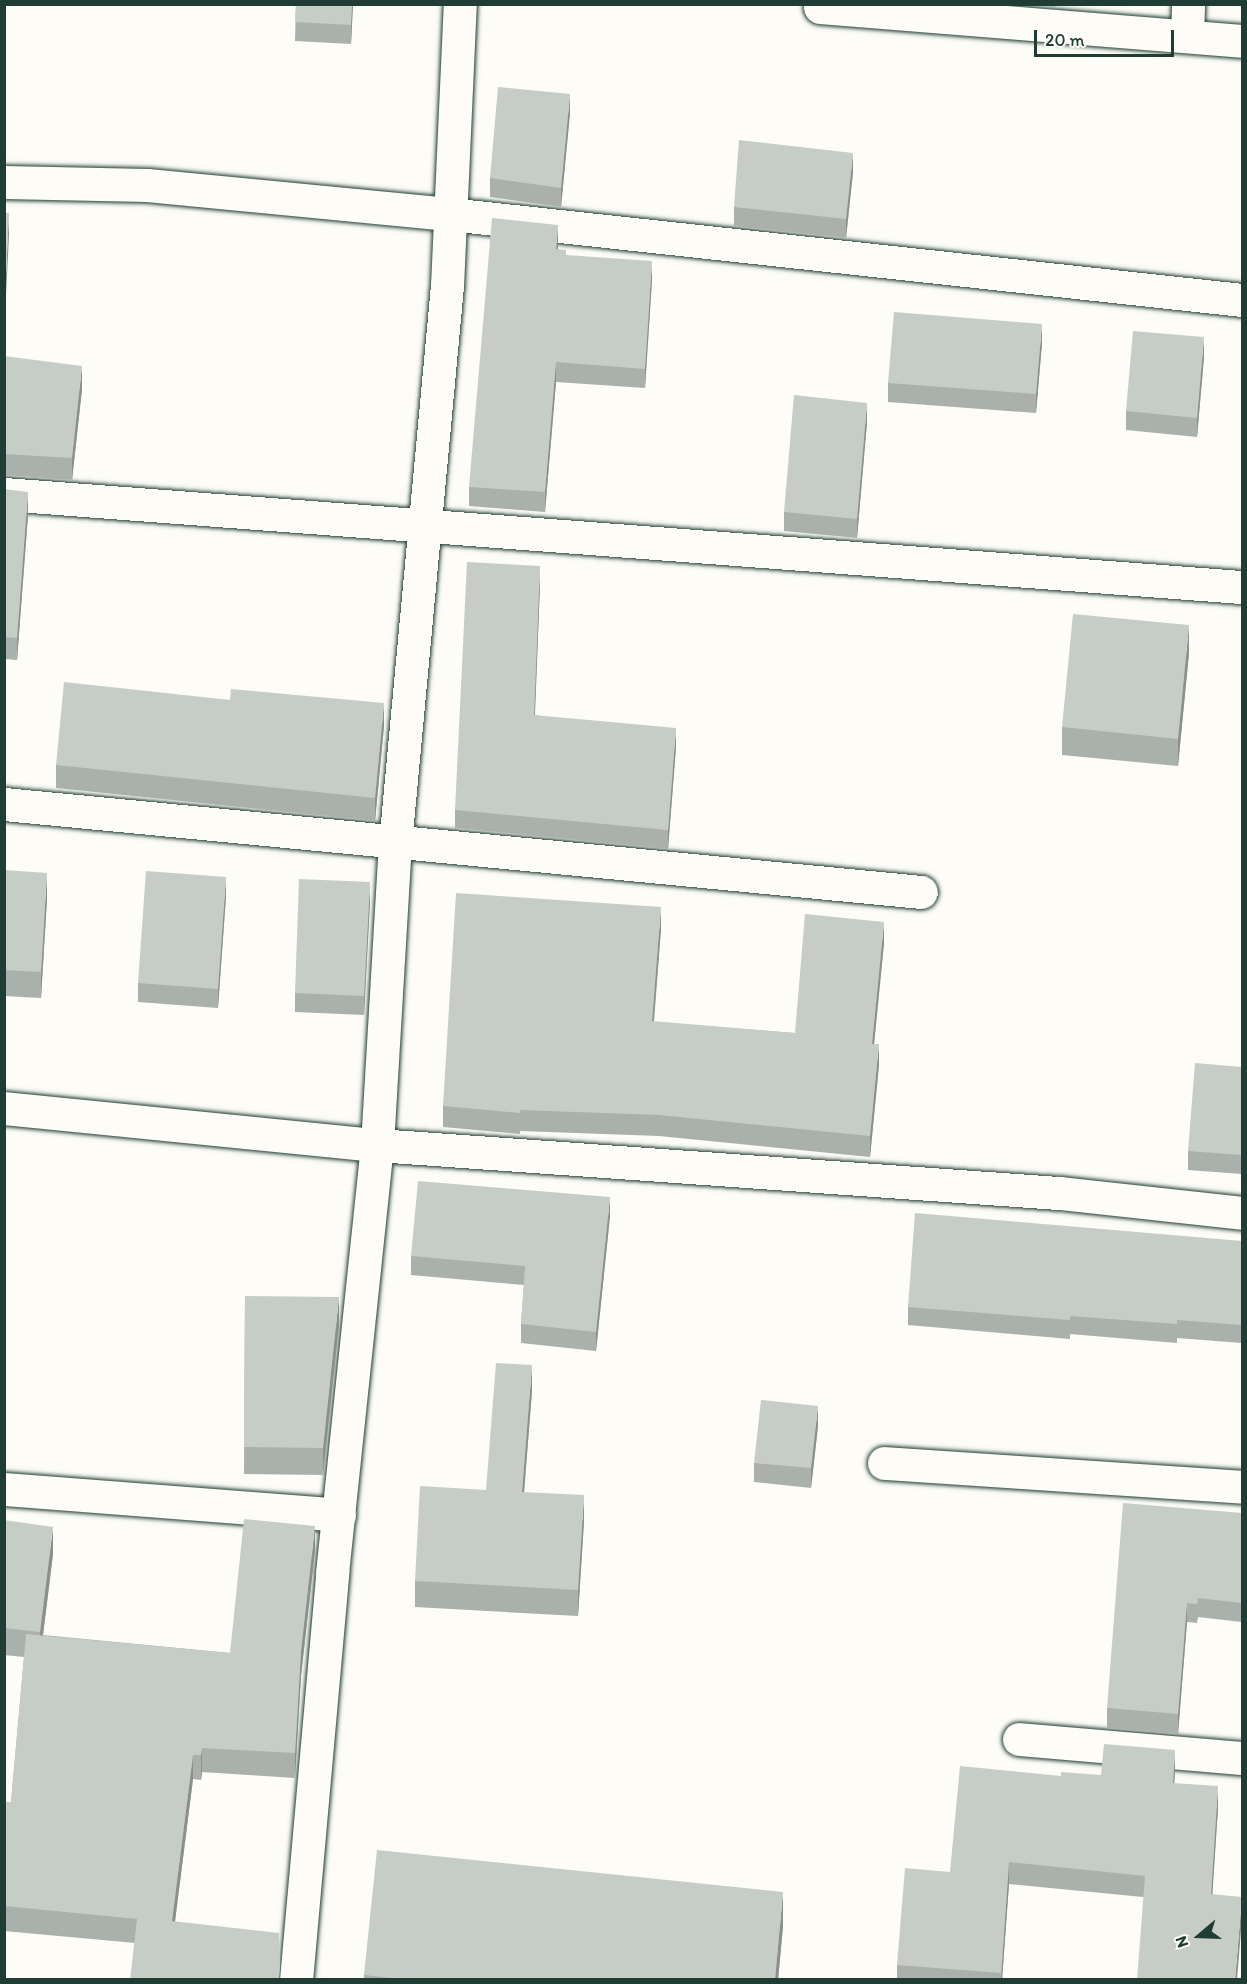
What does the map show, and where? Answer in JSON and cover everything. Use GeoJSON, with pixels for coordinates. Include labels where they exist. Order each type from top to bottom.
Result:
{"type":"FeatureCollection","features":[{"type":"Feature","properties":{"kind":"street"},"geometry":{"type":"LineString","coordinates":[[296,1980],[376,1145],[395,844],[428,523],[449,214],[460,4]]}},
{"type":"Feature","properties":{"kind":"street"},"geometry":{"type":"LineString","coordinates":[[1187,36],[1188,4]]}},
{"type":"Feature","properties":{"kind":"street"},"geometry":{"type":"LineString","coordinates":[[819,8],[1242,41]]}},
{"type":"Feature","properties":{"kind":"street"},"geometry":{"type":"LineString","coordinates":[[4,182],[147,185],[449,214],[1242,300]]}},
{"type":"Feature","properties":{"kind":"street"},"geometry":{"type":"LineString","coordinates":[[4,494],[428,523],[1242,587]]}},
{"type":"Feature","properties":{"kind":"street"},"geometry":{"type":"LineString","coordinates":[[4,804],[395,844],[921,892]]}},
{"type":"Feature","properties":{"kind":"street"},"geometry":{"type":"LineString","coordinates":[[4,1108],[376,1145],[1059,1193],[1242,1213]]}},
{"type":"Feature","properties":{"kind":"street"},"geometry":{"type":"LineString","coordinates":[[884,1462],[1242,1487]]}},
{"type":"Feature","properties":{"kind":"street"},"geometry":{"type":"LineString","coordinates":[[4,1489],[339,1515]]}},
{"type":"Feature","properties":{"kind":"street"},"geometry":{"type":"LineString","coordinates":[[1019,1739],[1242,1758]]}},
{"type":"Feature","properties":{"kind":"building"},"geometry":{"type":"Polygon","coordinates":[[[296,4],[352,4],[351,25],[295,22],[296,4]]]}},
{"type":"Feature","properties":{"kind":"building"},"geometry":{"type":"Polygon","coordinates":[[[498,87],[570,94],[561,188],[490,178],[498,87]]]}},
{"type":"Feature","properties":{"kind":"building"},"geometry":{"type":"Polygon","coordinates":[[[739,140],[853,153],[846,219],[734,207],[739,140]]]}},
{"type":"Feature","properties":{"kind":"building"},"geometry":{"type":"Polygon","coordinates":[[[4,213],[9,213],[4,315],[4,213]]]}},
{"type":"Feature","properties":{"kind":"building"},"geometry":{"type":"Polygon","coordinates":[[[492,218],[558,225],[556,249],[566,250],[566,255],[652,261],[645,369],[556,362],[545,492],[469,487],[492,218]]]}},
{"type":"Feature","properties":{"kind":"building"},"geometry":{"type":"Polygon","coordinates":[[[894,312],[1042,324],[1036,394],[888,383],[894,312]]]}},
{"type":"Feature","properties":{"kind":"building"},"geometry":{"type":"Polygon","coordinates":[[[1133,331],[1204,337],[1197,418],[1126,411],[1133,331]]]}},
{"type":"Feature","properties":{"kind":"building"},"geometry":{"type":"Polygon","coordinates":[[[4,356],[82,366],[72,458],[4,454],[4,356]]]}},
{"type":"Feature","properties":{"kind":"building"},"geometry":{"type":"Polygon","coordinates":[[[794,395],[867,403],[857,519],[784,512],[794,395]]]}},
{"type":"Feature","properties":{"kind":"building"},"geometry":{"type":"Polygon","coordinates":[[[4,489],[28,492],[17,638],[4,637],[4,489]]]}},
{"type":"Feature","properties":{"kind":"building"},"geometry":{"type":"Polygon","coordinates":[[[467,562],[540,566],[534,715],[676,728],[668,830],[455,810],[467,562]]]}},
{"type":"Feature","properties":{"kind":"building"},"geometry":{"type":"Polygon","coordinates":[[[1073,614],[1189,625],[1178,739],[1062,727],[1073,614]]]}},
{"type":"Feature","properties":{"kind":"building"},"geometry":{"type":"Polygon","coordinates":[[[64,682],[230,700],[231,689],[384,703],[375,798],[56,765],[64,682]]]}},
{"type":"Feature","properties":{"kind":"building"},"geometry":{"type":"Polygon","coordinates":[[[4,870],[47,873],[41,972],[4,970],[4,870]]]}},
{"type":"Feature","properties":{"kind":"building"},"geometry":{"type":"Polygon","coordinates":[[[146,871],[226,877],[218,989],[138,983],[146,871]]]}},
{"type":"Feature","properties":{"kind":"building"},"geometry":{"type":"Polygon","coordinates":[[[299,879],[370,882],[364,996],[295,993],[299,879]]]}},
{"type":"Feature","properties":{"kind":"building"},"geometry":{"type":"Polygon","coordinates":[[[456,893],[661,907],[652,1021],[795,1033],[805,914],[884,922],[872,1044],[879,1044],[870,1136],[659,1115],[520,1110],[520,1113],[443,1106],[456,893]]]}},
{"type":"Feature","properties":{"kind":"building"},"geometry":{"type":"Polygon","coordinates":[[[1195,1063],[1242,1067],[1242,1155],[1188,1151],[1195,1063]]]}},
{"type":"Feature","properties":{"kind":"building"},"geometry":{"type":"Polygon","coordinates":[[[418,1181],[610,1197],[596,1332],[521,1324],[525,1266],[411,1256],[418,1181]]]}},
{"type":"Feature","properties":{"kind":"building"},"geometry":{"type":"Polygon","coordinates":[[[915,1213],[1242,1241],[1242,1325],[1177,1320],[1177,1324],[1070,1316],[1070,1320],[908,1307],[915,1213]]]}},
{"type":"Feature","properties":{"kind":"building"},"geometry":{"type":"Polygon","coordinates":[[[245,1296],[339,1297],[323,1448],[244,1447],[245,1296]]]}},
{"type":"Feature","properties":{"kind":"building"},"geometry":{"type":"Polygon","coordinates":[[[496,1363],[532,1365],[522,1492],[584,1495],[578,1590],[415,1581],[420,1486],[486,1490],[496,1363]]]}},
{"type":"Feature","properties":{"kind":"building"},"geometry":{"type":"Polygon","coordinates":[[[761,1400],[818,1406],[811,1468],[754,1463],[761,1400]]]}},
{"type":"Feature","properties":{"kind":"building"},"geometry":{"type":"Polygon","coordinates":[[[1123,1503],[1242,1513],[1242,1603],[1198,1598],[1197,1604],[1187,1603],[1178,1714],[1107,1708],[1123,1503]]]}},
{"type":"Feature","properties":{"kind":"building"},"geometry":{"type":"Polygon","coordinates":[[[244,1519],[315,1526],[301,1651],[295,1753],[202,1748],[201,1755],[193,1755],[172,1921],[279,1933],[279,1980],[130,1980],[137,1919],[4,1906],[4,1802],[11,1802],[26,1634],[230,1653],[244,1519]]]}},
{"type":"Feature","properties":{"kind":"building"},"geometry":{"type":"Polygon","coordinates":[[[4,1520],[53,1527],[40,1632],[4,1628],[4,1520]]]}},
{"type":"Feature","properties":{"kind":"building"},"geometry":{"type":"Polygon","coordinates":[[[1104,1744],[1175,1750],[1173,1783],[1218,1786],[1211,1894],[1242,1897],[1235,1980],[1137,1980],[1145,1876],[1009,1862],[1001,1973],[897,1965],[905,1868],[950,1872],[960,1766],[1061,1776],[1061,1772],[1101,1775],[1104,1744]]]}},
{"type":"Feature","properties":{"kind":"building"},"geometry":{"type":"Polygon","coordinates":[[[377,1850],[783,1892],[775,1980],[408,1980],[364,1975],[377,1850]]]}}]}
